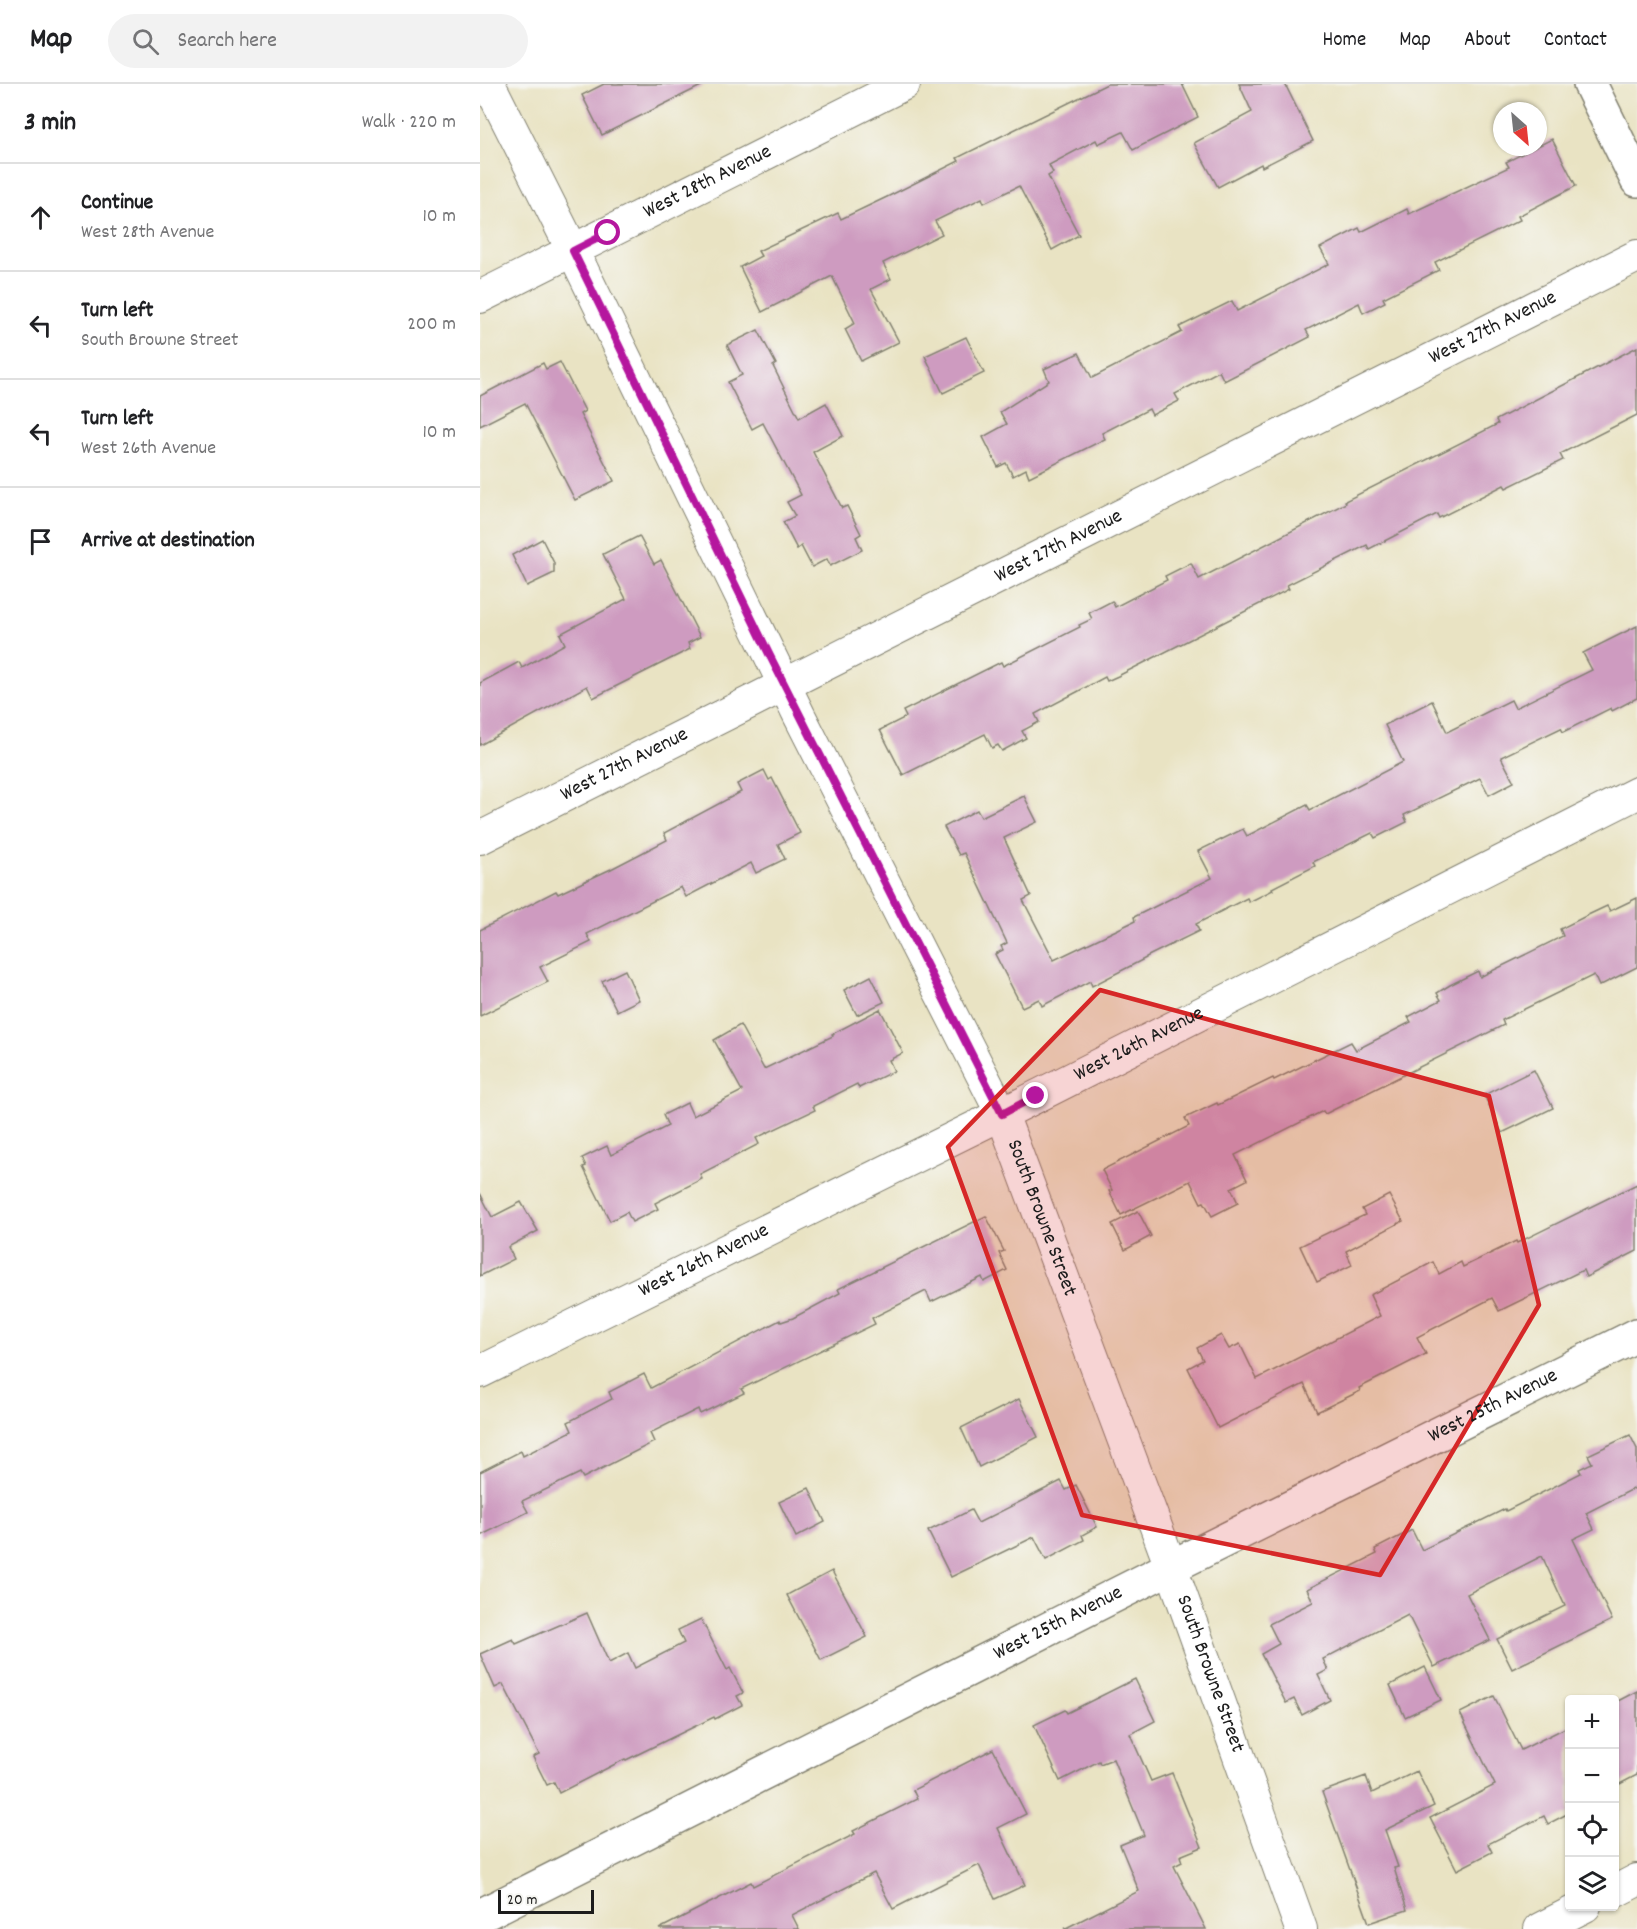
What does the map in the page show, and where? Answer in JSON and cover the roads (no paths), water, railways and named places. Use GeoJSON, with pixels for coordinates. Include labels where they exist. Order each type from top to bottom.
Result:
{"type":"FeatureCollection","features":[{"type":"Feature","properties":{"kind":"street","name":"South Browne Street"},"geometry":{"type":"LineString","coordinates":[[489,84],[785,686],[1002,1114],[1171,1567],[1301,1929]]}},
{"type":"Feature","properties":{"kind":"street","name":"West 28th Avenue"},"geometry":{"type":"LineString","coordinates":[[480,297],[904,84]]}},
{"type":"Feature","properties":{"kind":"street"},"geometry":{"type":"LineString","coordinates":[[1590,84],[1637,180]]}},
{"type":"Feature","properties":{"kind":"street","name":"West 27th Avenue"},"geometry":{"type":"LineString","coordinates":[[480,838],[1637,256]]}},
{"type":"Feature","properties":{"kind":"street","name":"West 26th Avenue"},"geometry":{"type":"LineString","coordinates":[[480,1372],[1002,1114],[1637,793]]}},
{"type":"Feature","properties":{"kind":"street","name":"West 25th Avenue"},"geometry":{"type":"LineString","coordinates":[[480,1916],[1637,1335]]}},
{"type":"Feature","properties":{"kind":"street"},"geometry":{"type":"LineString","coordinates":[[1619,1889],[1637,1880]]}},
{"type":"Feature","properties":{"kind":"street"},"geometry":{"type":"LineString","coordinates":[[1540,1929],[1575,1911]]}}]}
